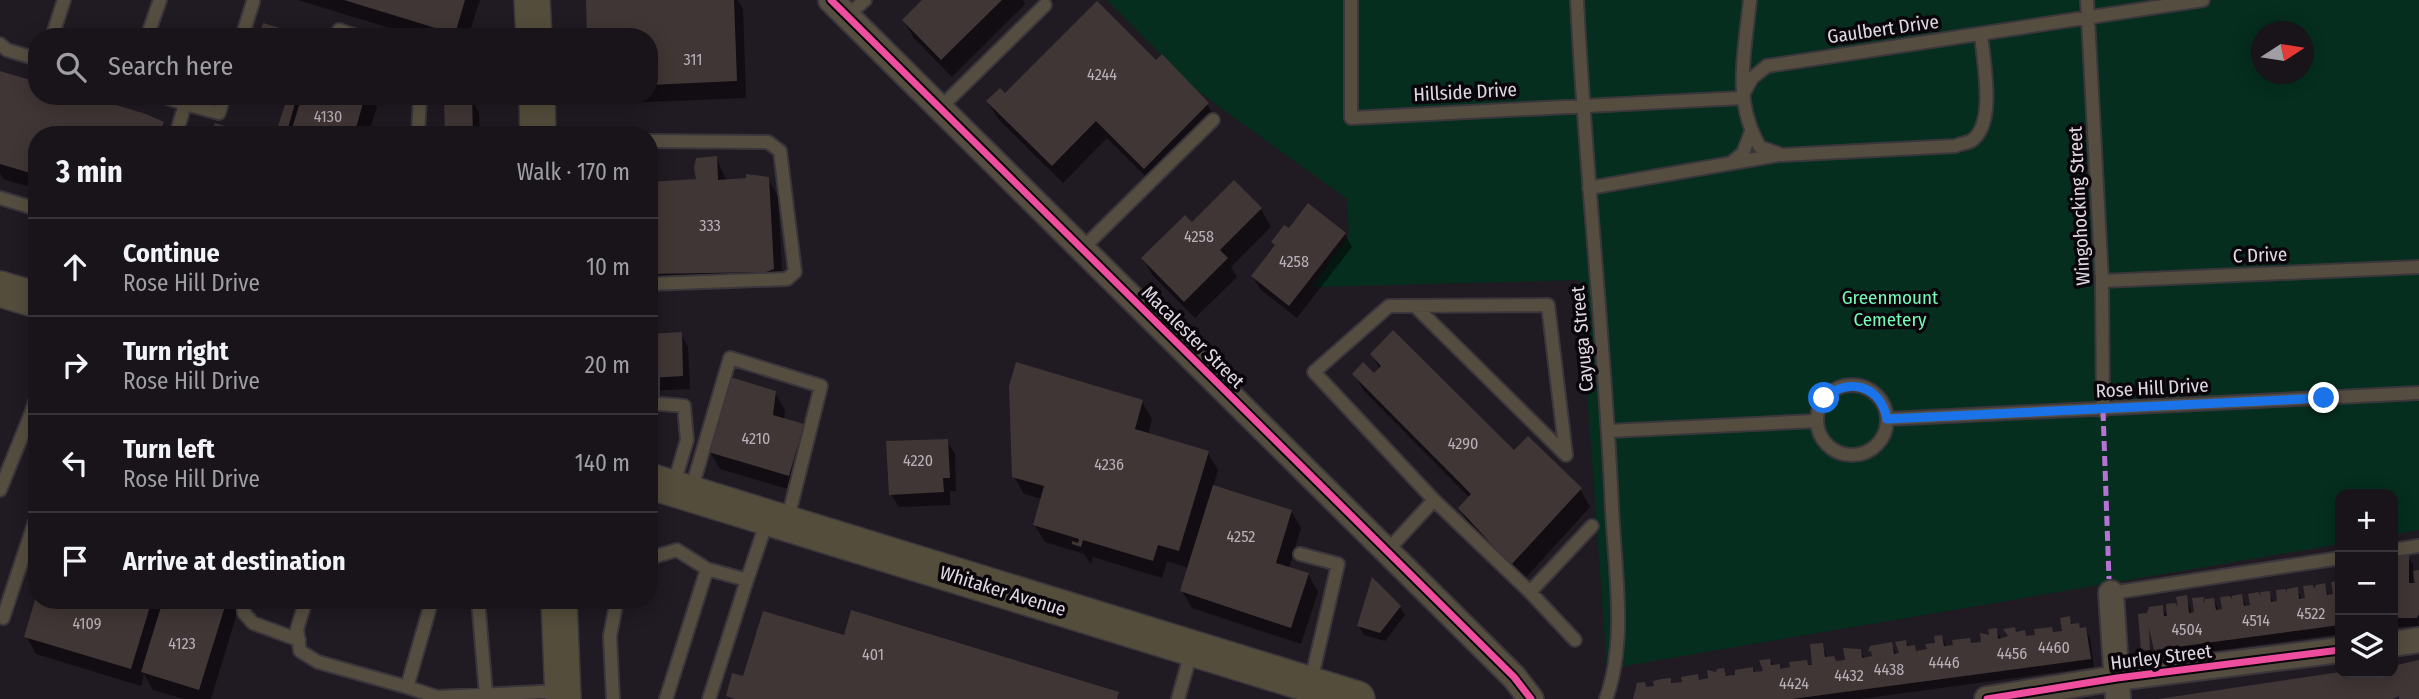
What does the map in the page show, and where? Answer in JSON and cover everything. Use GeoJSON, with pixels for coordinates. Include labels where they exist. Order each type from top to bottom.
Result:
{"type":"FeatureCollection","features":[{"type":"Feature","properties":{"kind":"main road"},"geometry":{"type":"LineString","coordinates":[[532,0],[534,28]]}},
{"type":"Feature","properties":{"kind":"main road"},"geometry":{"type":"LineString","coordinates":[[537,105],[538,126]]}},
{"type":"Feature","properties":{"kind":"main road"},"geometry":{"type":"LineString","coordinates":[[0,289],[28,297]]}},
{"type":"Feature","properties":{"kind":"main road","name":"Whitaker Avenue"},"geometry":{"type":"LineString","coordinates":[[663,487],[1357,699]]}},
{"type":"Feature","properties":{"kind":"main road"},"geometry":{"type":"LineString","coordinates":[[559,609],[563,695]]}},
{"type":"Feature","properties":{"kind":"street","name":"Macalester Street"},"geometry":{"type":"LineString","coordinates":[[847,5],[940,108],[1514,677],[1531,699]]}},
{"type":"Feature","properties":{"kind":"street"},"geometry":{"type":"LineString","coordinates":[[2111,593],[2117,689]]}},
{"type":"Feature","properties":{"kind":"street"},"geometry":{"type":"LineString","coordinates":[[2398,642],[2419,640]]}},
{"type":"Feature","properties":{"kind":"street","name":"Hurley Street"},"geometry":{"type":"LineString","coordinates":[[1987,699],[2117,689],[2335,651]]}},
{"type":"Feature","properties":{"kind":"lane"},"geometry":{"type":"LineString","coordinates":[[55,28],[64,0]]}},
{"type":"Feature","properties":{"kind":"lane"},"geometry":{"type":"LineString","coordinates":[[150,28],[160,0]]}},
{"type":"Feature","properties":{"kind":"lane","name":"Hillside Drive"},"geometry":{"type":"LineString","coordinates":[[1350,0],[1350,118],[1582,106]]}},
{"type":"Feature","properties":{"kind":"lane","name":"Cayuga Street"},"geometry":{"type":"LineString","coordinates":[[1577,0],[1582,106],[1609,431],[1617,621],[1615,675],[1605,699]]}},
{"type":"Feature","properties":{"kind":"lane"},"geometry":{"type":"LineString","coordinates":[[1750,0],[1741,98],[1751,132],[1760,148],[1782,155]]}},
{"type":"Feature","properties":{"kind":"lane","name":"Wingohocking Street"},"geometry":{"type":"LineString","coordinates":[[2087,0],[2102,281],[2103,411]]}},
{"type":"Feature","properties":{"kind":"lane","name":"Gaulbert Drive"},"geometry":{"type":"LineString","coordinates":[[1741,98],[1752,78],[1767,66],[2203,0]]}},
{"type":"Feature","properties":{"kind":"lane"},"geometry":{"type":"LineString","coordinates":[[245,28],[253,2]]}},
{"type":"Feature","properties":{"kind":"lane"},"geometry":{"type":"LineString","coordinates":[[940,108],[1045,5]]}},
{"type":"Feature","properties":{"kind":"lane"},"geometry":{"type":"LineString","coordinates":[[1589,188],[1782,155],[1955,146],[1971,141],[1982,128],[1987,113],[1981,34]]}},
{"type":"Feature","properties":{"kind":"lane"},"geometry":{"type":"LineString","coordinates":[[0,44],[7,50],[28,56]]}},
{"type":"Feature","properties":{"kind":"lane"},"geometry":{"type":"LineString","coordinates":[[1582,106],[1741,98]]}},
{"type":"Feature","properties":{"kind":"lane"},"geometry":{"type":"LineString","coordinates":[[179,126],[185,105]]}},
{"type":"Feature","properties":{"kind":"lane"},"geometry":{"type":"LineString","coordinates":[[189,105],[219,113],[221,105]]}},
{"type":"Feature","properties":{"kind":"lane"},"geometry":{"type":"LineString","coordinates":[[418,126],[420,105]]}},
{"type":"Feature","properties":{"kind":"lane"},"geometry":{"type":"LineString","coordinates":[[1082,249],[1213,120]]}},
{"type":"Feature","properties":{"kind":"lane"},"geometry":{"type":"LineString","coordinates":[[1730,164],[1743,153],[1751,132]]}},
{"type":"Feature","properties":{"kind":"lane"},"geometry":{"type":"LineString","coordinates":[[658,141],[768,142],[780,151],[795,272],[788,278],[658,284]]}},
{"type":"Feature","properties":{"kind":"lane"},"geometry":{"type":"LineString","coordinates":[[0,198],[28,206]]}},
{"type":"Feature","properties":{"kind":"lane","name":"C Drive"},"geometry":{"type":"LineString","coordinates":[[2102,281],[2419,267]]}},
{"type":"Feature","properties":{"kind":"lane"},"geometry":{"type":"LineString","coordinates":[[1415,306],[1566,454],[1548,305],[1390,306],[1314,372],[1434,500],[1530,592],[1575,640]]}},
{"type":"Feature","properties":{"kind":"lane"},"geometry":{"type":"LineString","coordinates":[[663,487],[730,358],[821,386],[777,522],[747,580],[709,699]]}},
{"type":"Feature","properties":{"kind":"lane"},"geometry":{"type":"LineString","coordinates":[[1857,385],[1878,397],[1887,419],[1885,430],[1873,448],[1853,456],[1832,449],[1824,442],[1816,421],[1824,398],[1844,386],[1857,385]]}},
{"type":"Feature","properties":{"kind":"lane","name":"Rose Hill Drive"},"geometry":{"type":"LineString","coordinates":[[1887,419],[2103,411],[2419,393]]}},
{"type":"Feature","properties":{"kind":"lane"},"geometry":{"type":"LineString","coordinates":[[658,404],[684,405],[687,440],[663,487]]}},
{"type":"Feature","properties":{"kind":"lane"},"geometry":{"type":"LineString","coordinates":[[1609,431],[1816,421]]}},
{"type":"Feature","properties":{"kind":"lane"},"geometry":{"type":"LineString","coordinates":[[0,490],[28,426]]}},
{"type":"Feature","properties":{"kind":"lane"},"geometry":{"type":"LineString","coordinates":[[1387,551],[1434,500]]}},
{"type":"Feature","properties":{"kind":"lane"},"geometry":{"type":"LineString","coordinates":[[1530,592],[1592,526]]}},
{"type":"Feature","properties":{"kind":"lane"},"geometry":{"type":"LineString","coordinates":[[3,618],[28,542]]}},
{"type":"Feature","properties":{"kind":"lane"},"geometry":{"type":"LineString","coordinates":[[2398,549],[2419,546]]}},
{"type":"Feature","properties":{"kind":"lane"},"geometry":{"type":"LineString","coordinates":[[658,555],[677,550],[707,569],[747,580]]}},
{"type":"Feature","properties":{"kind":"lane"},"geometry":{"type":"LineString","coordinates":[[1300,554],[1338,564],[1310,685]]}},
{"type":"Feature","properties":{"kind":"lane"},"geometry":{"type":"LineString","coordinates":[[2111,593],[2335,559]]}},
{"type":"Feature","properties":{"kind":"lane"},"geometry":{"type":"LineString","coordinates":[[666,699],[707,569]]}},
{"type":"Feature","properties":{"kind":"lane"},"geometry":{"type":"LineString","coordinates":[[244,609],[244,614],[253,623],[299,640]]}},
{"type":"Feature","properties":{"kind":"lane"},"geometry":{"type":"LineString","coordinates":[[303,609],[297,629],[300,651],[318,662],[437,697],[486,694],[563,695]]}},
{"type":"Feature","properties":{"kind":"lane"},"geometry":{"type":"LineString","coordinates":[[407,687],[429,609]]}},
{"type":"Feature","properties":{"kind":"lane"},"geometry":{"type":"LineString","coordinates":[[479,609],[486,694]]}},
{"type":"Feature","properties":{"kind":"lane"},"geometry":{"type":"LineString","coordinates":[[613,699],[610,636],[615,609]]}},
{"type":"Feature","properties":{"kind":"lane"},"geometry":{"type":"LineString","coordinates":[[1178,699],[1192,649]]}},
{"type":"Feature","properties":{"kind":"green space","name":"Greenmount Cemetery"},"geometry":{"type":"Polygon","coordinates":[[[1107,0],[2419,0],[2419,530],[2398,534],[2398,489],[2335,489],[2335,545],[1607,669],[1579,280],[1313,287],[1349,235],[1347,199],[1196,90],[1107,0]]]}},
{"type":"Feature","properties":{"kind":"building"},"geometry":{"type":"Polygon","coordinates":[[[344,0],[465,0],[457,28],[435,28],[344,0]]]}},
{"type":"Feature","properties":{"kind":"building"},"geometry":{"type":"Polygon","coordinates":[[[586,0],[734,0],[737,81],[658,85],[658,28],[587,28],[586,0]]]}},
{"type":"Feature","properties":{"kind":"building"},"geometry":{"type":"Polygon","coordinates":[[[922,0],[1002,0],[941,60],[902,20],[922,0]]]}},
{"type":"Feature","properties":{"kind":"building"},"geometry":{"type":"Polygon","coordinates":[[[1097,1],[1156,60],[1162,54],[1209,103],[1144,169],[1096,121],[1052,166],[986,101],[1000,88],[1005,93],[1097,1]]]}},
{"type":"Feature","properties":{"kind":"building"},"geometry":{"type":"Polygon","coordinates":[[[263,23],[280,28],[262,28],[263,23]]]}},
{"type":"Feature","properties":{"kind":"building"},"geometry":{"type":"Polygon","coordinates":[[[0,71],[28,79],[28,105],[116,105],[164,122],[163,126],[28,126],[28,172],[0,164],[0,71]]]}},
{"type":"Feature","properties":{"kind":"building"},"geometry":{"type":"Polygon","coordinates":[[[285,105],[294,105],[289,126],[278,126],[285,105]]]}},
{"type":"Feature","properties":{"kind":"building"},"geometry":{"type":"Polygon","coordinates":[[[299,105],[362,105],[357,126],[293,126],[299,105]]]}},
{"type":"Feature","properties":{"kind":"building"},"geometry":{"type":"Polygon","coordinates":[[[444,105],[472,105],[473,126],[445,126],[444,105]]]}},
{"type":"Feature","properties":{"kind":"building"},"geometry":{"type":"Polygon","coordinates":[[[717,156],[718,180],[746,178],[746,174],[769,177],[774,269],[766,272],[658,274],[658,181],[696,179],[696,158],[717,156]]]}},
{"type":"Feature","properties":{"kind":"building"},"geometry":{"type":"Polygon","coordinates":[[[1234,180],[1262,208],[1220,250],[1228,258],[1184,302],[1141,258],[1185,215],[1192,222],[1234,180]]]}},
{"type":"Feature","properties":{"kind":"building"},"geometry":{"type":"Polygon","coordinates":[[[1308,203],[1346,233],[1289,306],[1251,276],[1275,245],[1271,242],[1284,225],[1289,228],[1308,203]]]}},
{"type":"Feature","properties":{"kind":"building"},"geometry":{"type":"Polygon","coordinates":[[[1393,330],[1514,450],[1528,436],[1582,488],[1511,565],[1458,508],[1471,494],[1352,374],[1363,362],[1374,373],[1381,366],[1370,354],[1393,330]]]}},
{"type":"Feature","properties":{"kind":"building"},"geometry":{"type":"Polygon","coordinates":[[[682,332],[683,376],[658,377],[658,333],[682,332]]]}},
{"type":"Feature","properties":{"kind":"building"},"geometry":{"type":"Polygon","coordinates":[[[1016,362],[1143,400],[1135,429],[1209,451],[1179,551],[1158,545],[1153,561],[1083,540],[1081,547],[1072,544],[1072,541],[1078,543],[1079,539],[1033,525],[1044,486],[1012,477],[1009,386],[1016,362]]]}},
{"type":"Feature","properties":{"kind":"building"},"geometry":{"type":"Polygon","coordinates":[[[730,377],[776,391],[773,415],[804,424],[789,476],[708,452],[730,377]]]}},
{"type":"Feature","properties":{"kind":"building"},"geometry":{"type":"Polygon","coordinates":[[[948,439],[950,478],[943,478],[944,492],[889,495],[886,441],[948,439]]]}},
{"type":"Feature","properties":{"kind":"building"},"geometry":{"type":"Polygon","coordinates":[[[1213,485],[1292,510],[1276,563],[1309,573],[1291,628],[1180,591],[1213,485]]]}},
{"type":"Feature","properties":{"kind":"building"},"geometry":{"type":"Polygon","coordinates":[[[2409,554],[2409,583],[2415,583],[2413,571],[2419,570],[2417,618],[2398,618],[2398,556],[2409,554]]]}},
{"type":"Feature","properties":{"kind":"building"},"geometry":{"type":"Polygon","coordinates":[[[1372,577],[1401,606],[1380,633],[1357,626],[1372,577]]]}},
{"type":"Feature","properties":{"kind":"building"},"geometry":{"type":"Polygon","coordinates":[[[2331,582],[2335,582],[2335,626],[2154,650],[2149,628],[2150,650],[2141,651],[2138,614],[2147,613],[2149,607],[2163,605],[2164,616],[2167,616],[2166,604],[2175,603],[2178,606],[2176,597],[2187,595],[2189,613],[2194,612],[2192,598],[2204,597],[2203,604],[2205,599],[2214,598],[2216,610],[2222,609],[2220,597],[2230,596],[2232,599],[2232,596],[2242,594],[2244,606],[2250,605],[2248,594],[2258,592],[2261,596],[2260,592],[2270,591],[2271,602],[2277,601],[2276,590],[2285,589],[2287,592],[2287,589],[2298,587],[2299,599],[2305,598],[2303,586],[2313,585],[2314,589],[2316,585],[2325,583],[2327,595],[2333,594],[2331,582]]]}},
{"type":"Feature","properties":{"kind":"building"},"geometry":{"type":"Polygon","coordinates":[[[32,609],[149,609],[131,669],[24,637],[32,609]]]}},
{"type":"Feature","properties":{"kind":"building"},"geometry":{"type":"Polygon","coordinates":[[[160,609],[224,609],[199,690],[141,672],[160,609]]]}},
{"type":"Feature","properties":{"kind":"building"},"geometry":{"type":"Polygon","coordinates":[[[851,610],[1119,692],[1117,699],[735,699],[726,696],[732,673],[743,676],[763,611],[844,635],[851,610]]]}},
{"type":"Feature","properties":{"kind":"building"},"geometry":{"type":"Polygon","coordinates":[[[2070,616],[2071,624],[2079,623],[2080,628],[2086,627],[2091,659],[1792,699],[1633,699],[1637,683],[1645,682],[1646,687],[1654,686],[1653,681],[1671,678],[1671,683],[1682,682],[1681,677],[1698,674],[1699,680],[1708,678],[1707,670],[1716,672],[1717,669],[1724,668],[1726,676],[1735,675],[1735,670],[1753,667],[1753,672],[1763,671],[1759,660],[1770,659],[1771,665],[1780,664],[1780,669],[1790,667],[1789,662],[1807,660],[1808,665],[1812,665],[1810,644],[1823,643],[1825,657],[1834,656],[1836,661],[1845,660],[1843,648],[1861,649],[1862,658],[1872,656],[1871,651],[1868,652],[1870,646],[1892,642],[1894,654],[1899,653],[1895,642],[1906,640],[1907,646],[1915,645],[1916,651],[1927,649],[1925,644],[1935,643],[1934,636],[1942,635],[1944,646],[1953,645],[1952,640],[1970,638],[1971,643],[1981,642],[1980,633],[1989,635],[1988,629],[1997,628],[1998,639],[2008,636],[2003,629],[2015,627],[2016,632],[2025,630],[2026,636],[2035,635],[2034,629],[2052,627],[2053,632],[2062,631],[2060,618],[2070,616]]]}},
{"type":"Feature","properties":{"kind":"building"},"geometry":{"type":"Polygon","coordinates":[[[2419,660],[2419,699],[2399,699],[2399,696],[2393,699],[2158,699],[2335,673],[2335,678],[2398,678],[2398,665],[2419,660]]]}},
{"type":"Feature","properties":{"kind":"marked path"},"geometry":{"type":"LineString","coordinates":[[2103,411],[2109,579]]}},
{"type":"Feature","properties":{"kind":"cycle path"},"geometry":{"type":"LineString","coordinates":[[831,0],[1514,677],[1531,699]]}},
{"type":"Feature","properties":{"kind":"cycle path"},"geometry":{"type":"LineString","coordinates":[[1987,699],[2117,678],[2335,651]]}},
{"type":"Feature","properties":{"kind":"route"},"geometry":{"type":"LineString","coordinates":[[1824,398],[1833,390],[1857,385],[1878,397],[1887,419],[2103,411],[2324,398]]}}]}
